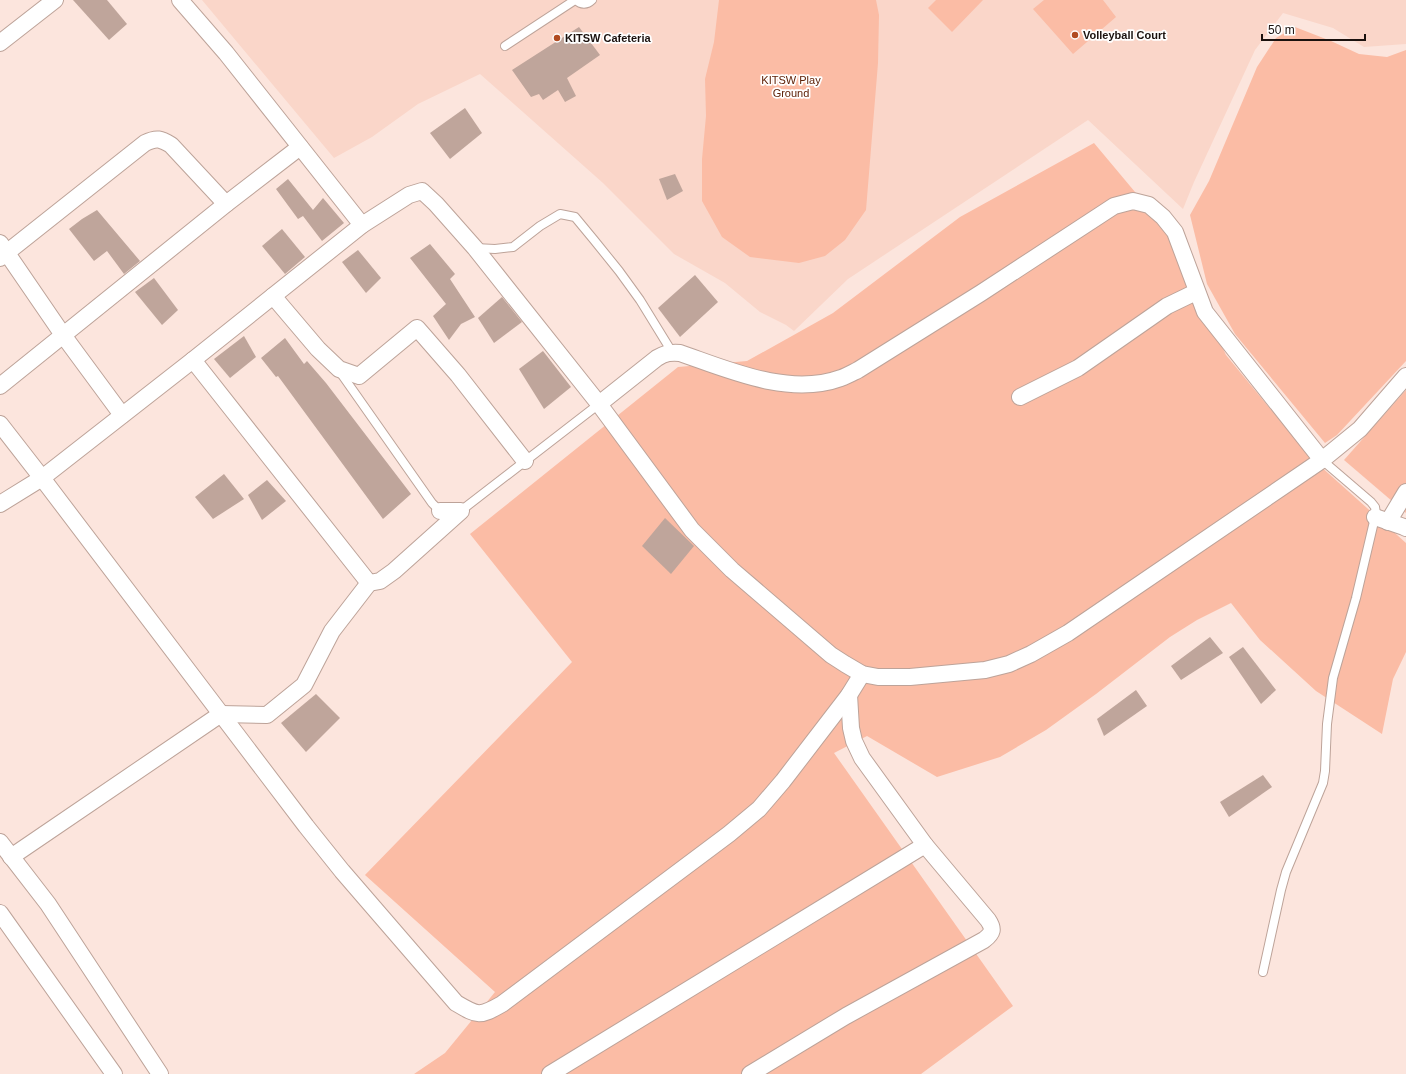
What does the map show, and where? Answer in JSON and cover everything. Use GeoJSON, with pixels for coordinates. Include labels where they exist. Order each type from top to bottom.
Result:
{"type":"FeatureCollection","features":[{"type":"Feature","properties":{"kind":"street"},"geometry":{"type":"LineString","coordinates":[[0,43],[55,0]]}},
{"type":"Feature","properties":{"kind":"street"},"geometry":{"type":"LineString","coordinates":[[180,0],[226,53],[362,225]]}},
{"type":"Feature","properties":{"kind":"street"},"geometry":{"type":"LineString","coordinates":[[122,415],[2,251],[145,143],[153,139],[162,140],[171,145],[226,204]]}},
{"type":"Feature","properties":{"kind":"street"},"geometry":{"type":"LineString","coordinates":[[0,386],[226,204],[300,147]]}},
{"type":"Feature","properties":{"kind":"street"},"geometry":{"type":"LineString","coordinates":[[0,504],[42,478],[362,225],[409,195],[422,191],[436,204],[475,248],[599,404],[692,530],[732,570],[831,654],[862,674],[878,677],[910,677],[984,670],[1009,664],[1031,654],[1068,633],[1322,460],[1360,429],[1406,376]]}},
{"type":"Feature","properties":{"kind":"street"},"geometry":{"type":"LineString","coordinates":[[599,404],[657,358],[672,352],[680,353],[744,375],[771,382],[816,384],[841,379],[858,370],[981,293],[1114,206],[1133,201],[1149,205],[1163,217],[1175,232],[1196,292],[1205,312],[1322,460]]}},
{"type":"Feature","properties":{"kind":"street"},"geometry":{"type":"LineString","coordinates":[[1020,397],[1078,368],[1167,306],[1196,292]]}},
{"type":"Feature","properties":{"kind":"street"},"geometry":{"type":"LineString","coordinates":[[273,296],[318,349],[339,369],[359,376],[417,328],[458,374],[525,461]]}},
{"type":"Feature","properties":{"kind":"street"},"geometry":{"type":"LineString","coordinates":[[193,360],[369,583]]}},
{"type":"Feature","properties":{"kind":"street"},"geometry":{"type":"LineString","coordinates":[[0,424],[306,826],[342,871],[456,1003],[474,1014],[488,1012],[502,1004],[722,838],[758,809],[783,781],[849,695],[862,674]]}},
{"type":"Feature","properties":{"kind":"street"},"geometry":{"type":"LineString","coordinates":[[1406,492],[1381,519],[1406,528]]}},
{"type":"Feature","properties":{"kind":"street"},"geometry":{"type":"LineString","coordinates":[[440,511],[461,511]]}},
{"type":"Feature","properties":{"kind":"street"},"geometry":{"type":"LineString","coordinates":[[11,857],[221,714],[268,715],[304,685],[332,631],[369,583],[380,581],[394,571],[461,511]]}},
{"type":"Feature","properties":{"kind":"street"},"geometry":{"type":"LineString","coordinates":[[750,1074],[846,1016],[990,936],[993,931],[988,920],[925,845],[862,758],[854,741],[851,728],[849,695]]}},
{"type":"Feature","properties":{"kind":"street"},"geometry":{"type":"LineString","coordinates":[[0,842],[48,904],[160,1074]]}},
{"type":"Feature","properties":{"kind":"street"},"geometry":{"type":"LineString","coordinates":[[550,1074],[925,845]]}},
{"type":"Feature","properties":{"kind":"street"},"geometry":{"type":"LineString","coordinates":[[0,913],[114,1074]]}},
{"type":"Feature","properties":{"kind":"lane"},"geometry":{"type":"LineString","coordinates":[[505,46],[575,0],[583,4],[592,0]]}},
{"type":"Feature","properties":{"kind":"lane"},"geometry":{"type":"LineString","coordinates":[[475,248],[495,249],[513,247],[540,226],[560,214],[575,217],[619,271],[640,300],[672,352]]}},
{"type":"Feature","properties":{"kind":"lane"},"geometry":{"type":"LineString","coordinates":[[339,369],[432,503],[440,511]]}},
{"type":"Feature","properties":{"kind":"lane"},"geometry":{"type":"LineString","coordinates":[[461,511],[599,404]]}},
{"type":"Feature","properties":{"kind":"lane"},"geometry":{"type":"LineString","coordinates":[[1264,972],[1286,872],[1323,783],[1327,724],[1333,678],[1381,519],[1372,502],[1322,460]]}},
{"type":"Feature","properties":{"kind":"shaded area"},"geometry":{"type":"Polygon","coordinates":[[[202,0],[1406,0],[1406,44],[1364,47],[1333,28],[1283,13],[1255,50],[1183,209],[1088,120],[848,279],[794,331],[786,325],[760,312],[725,283],[674,254],[603,183],[480,74],[418,104],[372,137],[334,158],[202,0]]]}},
{"type":"Feature","properties":{"kind":"green space","name":"KITSW Play Ground"},"geometry":{"type":"Polygon","coordinates":[[[719,0],[876,0],[879,15],[878,63],[866,210],[845,240],[825,256],[799,263],[750,257],[722,237],[702,201],[702,159],[706,116],[705,79],[714,42],[719,0]]]}},
{"type":"Feature","properties":{"kind":"green space"},"geometry":{"type":"Polygon","coordinates":[[[936,0],[983,0],[952,32],[928,8],[936,0]]]}},
{"type":"Feature","properties":{"kind":"green space","name":"Volleyball Court"},"geometry":{"type":"Polygon","coordinates":[[[1044,0],[1103,0],[1116,17],[1073,54],[1033,9],[1044,0]]]}},
{"type":"Feature","properties":{"kind":"green space"},"geometry":{"type":"Polygon","coordinates":[[[1295,27],[1359,54],[1387,57],[1406,50],[1406,361],[1337,435],[1325,443],[1235,334],[1207,284],[1190,215],[1209,181],[1257,67],[1276,38],[1295,27]]]}},
{"type":"Feature","properties":{"kind":"green space"},"geometry":{"type":"Polygon","coordinates":[[[1094,143],[1166,229],[1226,355],[1309,456],[1406,543],[1406,652],[1393,679],[1382,734],[1316,691],[1260,640],[1231,603],[1197,620],[1170,637],[1046,730],[1000,757],[937,777],[867,736],[834,753],[1013,1006],[921,1074],[414,1074],[445,1053],[495,992],[365,875],[572,662],[470,534],[678,367],[747,361],[833,313],[960,217],[1094,143]]]}},
{"type":"Feature","properties":{"kind":"green space"},"geometry":{"type":"Polygon","coordinates":[[[1406,390],[1406,513],[1344,460],[1406,390]]]}},
{"type":"Feature","properties":{"kind":"building"},"geometry":{"type":"Polygon","coordinates":[[[73,0],[107,0],[127,24],[109,40],[73,0]]]}},
{"type":"Feature","properties":{"kind":"building"},"geometry":{"type":"Polygon","coordinates":[[[579,27],[600,55],[567,78],[576,96],[565,102],[558,90],[543,100],[539,94],[531,97],[512,70],[579,27]]]}},
{"type":"Feature","properties":{"kind":"building"},"geometry":{"type":"Polygon","coordinates":[[[465,108],[482,133],[450,159],[430,133],[465,108]]]}},
{"type":"Feature","properties":{"kind":"building"},"geometry":{"type":"Polygon","coordinates":[[[675,174],[683,191],[667,200],[659,179],[675,174]]]}},
{"type":"Feature","properties":{"kind":"building"},"geometry":{"type":"Polygon","coordinates":[[[288,179],[313,210],[323,198],[344,223],[322,241],[303,216],[298,219],[276,189],[288,179]]]}},
{"type":"Feature","properties":{"kind":"building"},"geometry":{"type":"Polygon","coordinates":[[[97,210],[140,261],[124,274],[107,251],[94,261],[69,229],[97,210]]]}},
{"type":"Feature","properties":{"kind":"building"},"geometry":{"type":"Polygon","coordinates":[[[282,229],[305,257],[285,274],[262,246],[282,229]]]}},
{"type":"Feature","properties":{"kind":"building"},"geometry":{"type":"Polygon","coordinates":[[[430,244],[455,274],[450,279],[475,317],[461,324],[449,340],[433,316],[446,304],[410,258],[430,244]]]}},
{"type":"Feature","properties":{"kind":"building"},"geometry":{"type":"Polygon","coordinates":[[[358,250],[381,278],[366,293],[342,262],[358,250]]]}},
{"type":"Feature","properties":{"kind":"building"},"geometry":{"type":"Polygon","coordinates":[[[695,275],[718,302],[680,337],[658,308],[695,275]]]}},
{"type":"Feature","properties":{"kind":"building"},"geometry":{"type":"Polygon","coordinates":[[[154,278],[178,310],[162,325],[135,292],[154,278]]]}},
{"type":"Feature","properties":{"kind":"building"},"geometry":{"type":"Polygon","coordinates":[[[502,297],[522,322],[494,343],[478,318],[502,297]]]}},
{"type":"Feature","properties":{"kind":"building"},"geometry":{"type":"Polygon","coordinates":[[[244,336],[256,357],[230,378],[214,359],[244,336]]]}},
{"type":"Feature","properties":{"kind":"building"},"geometry":{"type":"Polygon","coordinates":[[[285,338],[304,364],[307,361],[326,383],[411,494],[383,519],[278,376],[276,377],[261,358],[285,338]]]}},
{"type":"Feature","properties":{"kind":"building"},"geometry":{"type":"Polygon","coordinates":[[[543,351],[571,387],[544,409],[519,369],[543,351]]]}},
{"type":"Feature","properties":{"kind":"building"},"geometry":{"type":"Polygon","coordinates":[[[224,474],[244,499],[213,519],[195,497],[224,474]]]}},
{"type":"Feature","properties":{"kind":"building"},"geometry":{"type":"Polygon","coordinates":[[[267,480],[286,501],[262,520],[248,495],[267,480]]]}},
{"type":"Feature","properties":{"kind":"building"},"geometry":{"type":"Polygon","coordinates":[[[665,518],[694,546],[671,574],[642,546],[665,518]]]}},
{"type":"Feature","properties":{"kind":"building"},"geometry":{"type":"Polygon","coordinates":[[[1210,637],[1223,653],[1181,680],[1171,666],[1210,637]]]}},
{"type":"Feature","properties":{"kind":"building"},"geometry":{"type":"Polygon","coordinates":[[[1243,647],[1276,690],[1261,704],[1229,657],[1243,647]]]}},
{"type":"Feature","properties":{"kind":"building"},"geometry":{"type":"Polygon","coordinates":[[[1136,690],[1147,706],[1104,736],[1097,719],[1136,690]]]}},
{"type":"Feature","properties":{"kind":"building"},"geometry":{"type":"Polygon","coordinates":[[[316,694],[340,718],[306,752],[281,723],[316,694]]]}},
{"type":"Feature","properties":{"kind":"building"},"geometry":{"type":"Polygon","coordinates":[[[1263,775],[1272,787],[1229,817],[1220,802],[1263,775]]]}},
{"type":"Feature","properties":{"kind":"place","name":"Volleyball Court"},"geometry":{"type":"Point","coordinates":[1075,35]}},
{"type":"Feature","properties":{"kind":"place","name":"KITSW Cafeteria"},"geometry":{"type":"Point","coordinates":[557,38]}}]}
